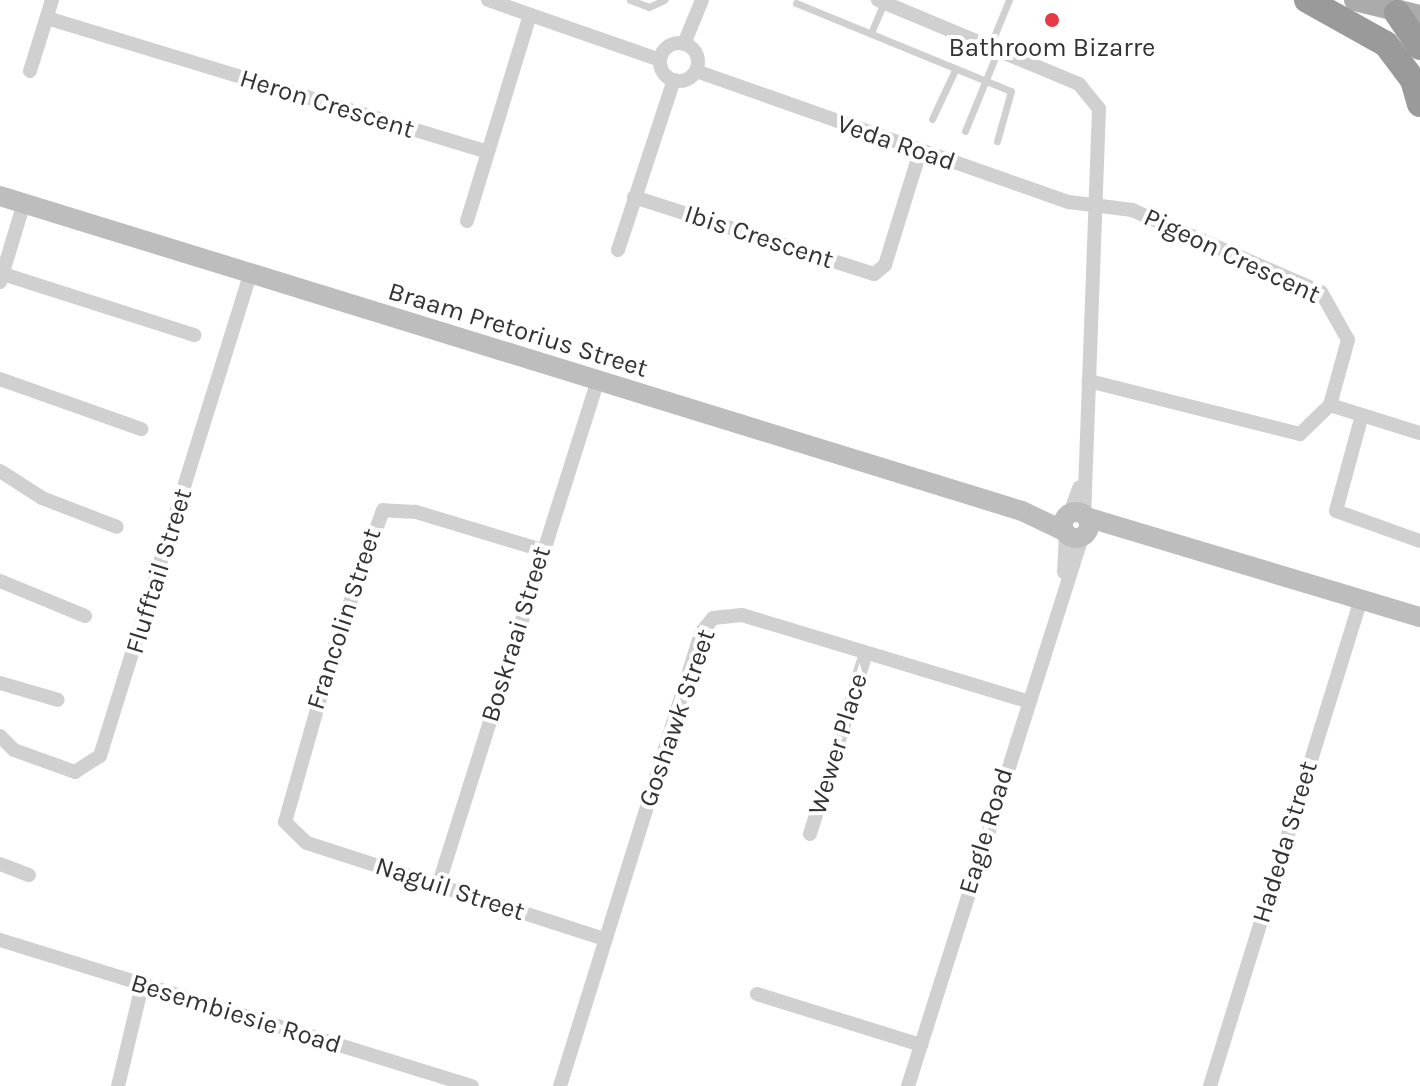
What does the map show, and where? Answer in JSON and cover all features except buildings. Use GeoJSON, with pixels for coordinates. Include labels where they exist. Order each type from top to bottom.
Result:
{"type":"FeatureCollection","features":[{"type":"Feature","properties":{"kind":"highway"},"geometry":{"type":"LineString","coordinates":[[1307,0],[1386,44],[1413,80],[1420,104]]}},
{"type":"Feature","properties":{"kind":"highway"},"geometry":{"type":"LineString","coordinates":[[1408,14],[1420,47]]}},
{"type":"Feature","properties":{"kind":"main road"},"geometry":{"type":"LineString","coordinates":[[1355,0],[1408,14]]}},
{"type":"Feature","properties":{"kind":"street"},"geometry":{"type":"LineString","coordinates":[[30,71],[52,0]]}},
{"type":"Feature","properties":{"kind":"street"},"geometry":{"type":"LineString","coordinates":[[488,0],[660,60],[674,80]]}},
{"type":"Feature","properties":{"kind":"street"},"geometry":{"type":"LineString","coordinates":[[684,44],[702,0]]}},
{"type":"Feature","properties":{"kind":"street","name":"Eagle Road"},"geometry":{"type":"LineString","coordinates":[[881,1],[994,48],[1092,95],[1101,116],[1089,381],[1076,525],[1064,576],[908,1086]]}},
{"type":"Feature","properties":{"kind":"street"},"geometry":{"type":"LineString","coordinates":[[467,221],[530,15]]}},
{"type":"Feature","properties":{"kind":"street","name":"Heron Crescent"},"geometry":{"type":"LineString","coordinates":[[47,18],[487,152]]}},
{"type":"Feature","properties":{"kind":"street"},"geometry":{"type":"LineString","coordinates":[[660,60],[668,47],[684,44]]}},
{"type":"Feature","properties":{"kind":"street"},"geometry":{"type":"LineString","coordinates":[[618,250],[674,80],[696,71],[697,56],[684,44]]}},
{"type":"Feature","properties":{"kind":"street","name":"Veda Road"},"geometry":{"type":"LineString","coordinates":[[696,71],[920,152],[1097,209]]}},
{"type":"Feature","properties":{"kind":"street","name":"Ibis Crescent"},"geometry":{"type":"LineString","coordinates":[[634,197],[874,274],[885,265],[920,152]]}},
{"type":"Feature","properties":{"kind":"street","name":"Braam Pretorius Street"},"geometry":{"type":"LineString","coordinates":[[0,196],[597,383],[1022,511],[1076,525],[1126,530],[1420,617]]}},
{"type":"Feature","properties":{"kind":"street"},"geometry":{"type":"LineString","coordinates":[[24,203],[1,278],[194,335]]}},
{"type":"Feature","properties":{"kind":"street","name":"Pigeon Crescent"},"geometry":{"type":"LineString","coordinates":[[1089,381],[1289,434],[1310,431],[1330,405],[1348,340],[1321,292],[1132,210],[1097,209]]}},
{"type":"Feature","properties":{"kind":"street","name":"Flufftail Street"},"geometry":{"type":"LineString","coordinates":[[0,736],[14,750],[75,772],[100,756],[250,275]]}},
{"type":"Feature","properties":{"kind":"street"},"geometry":{"type":"LineString","coordinates":[[0,379],[141,429]]}},
{"type":"Feature","properties":{"kind":"street","name":"Boskraai Street"},"geometry":{"type":"LineString","coordinates":[[438,886],[597,383]]}},
{"type":"Feature","properties":{"kind":"street"},"geometry":{"type":"LineString","coordinates":[[1330,405],[1420,433]]}},
{"type":"Feature","properties":{"kind":"street"},"geometry":{"type":"LineString","coordinates":[[1362,415],[1336,511],[1420,541]]}},
{"type":"Feature","properties":{"kind":"street"},"geometry":{"type":"LineString","coordinates":[[0,471],[42,498],[117,527]]}},
{"type":"Feature","properties":{"kind":"street","name":"Francolin Street"},"geometry":{"type":"LineString","coordinates":[[297,838],[286,827],[285,804],[383,510],[416,512],[542,550]]}},
{"type":"Feature","properties":{"kind":"street"},"geometry":{"type":"LineString","coordinates":[[0,581],[85,616]]}},
{"type":"Feature","properties":{"kind":"street","name":"Hadeda Street"},"geometry":{"type":"LineString","coordinates":[[1210,1086],[1361,599]]}},
{"type":"Feature","properties":{"kind":"street","name":"Goshawk Street"},"geometry":{"type":"LineString","coordinates":[[560,1086],[604,939],[707,623],[733,613],[1026,701]]}},
{"type":"Feature","properties":{"kind":"street","name":"Wewer Place"},"geometry":{"type":"LineString","coordinates":[[810,834],[866,653]]}},
{"type":"Feature","properties":{"kind":"street"},"geometry":{"type":"LineString","coordinates":[[0,683],[58,700]]}},
{"type":"Feature","properties":{"kind":"street","name":"Naguil Street"},"geometry":{"type":"LineString","coordinates":[[297,838],[604,939]]}},
{"type":"Feature","properties":{"kind":"street"},"geometry":{"type":"LineString","coordinates":[[0,864],[29,875]]}},
{"type":"Feature","properties":{"kind":"street","name":"Besembiesie Road"},"geometry":{"type":"LineString","coordinates":[[0,940],[472,1086]]}},
{"type":"Feature","properties":{"kind":"street"},"geometry":{"type":"LineString","coordinates":[[118,1086],[142,985]]}},
{"type":"Feature","properties":{"kind":"street"},"geometry":{"type":"LineString","coordinates":[[757,994],[921,1045]]}},
{"type":"Feature","properties":{"kind":"lane"},"geometry":{"type":"LineString","coordinates":[[630,0],[649,7],[664,0]]}},
{"type":"Feature","properties":{"kind":"lane"},"geometry":{"type":"LineString","coordinates":[[965,131],[986,81],[1009,0]]}},
{"type":"Feature","properties":{"kind":"lane"},"geometry":{"type":"LineString","coordinates":[[871,33],[881,1]]}},
{"type":"Feature","properties":{"kind":"lane"},"geometry":{"type":"LineString","coordinates":[[796,3],[1014,94],[997,141]]}},
{"type":"Feature","properties":{"kind":"lane"},"geometry":{"type":"LineString","coordinates":[[932,119],[956,68]]}},
{"type":"Feature","properties":{"kind":"place","name":"Bathroom Bizarre"},"geometry":{"type":"Point","coordinates":[1052,20]}}]}
